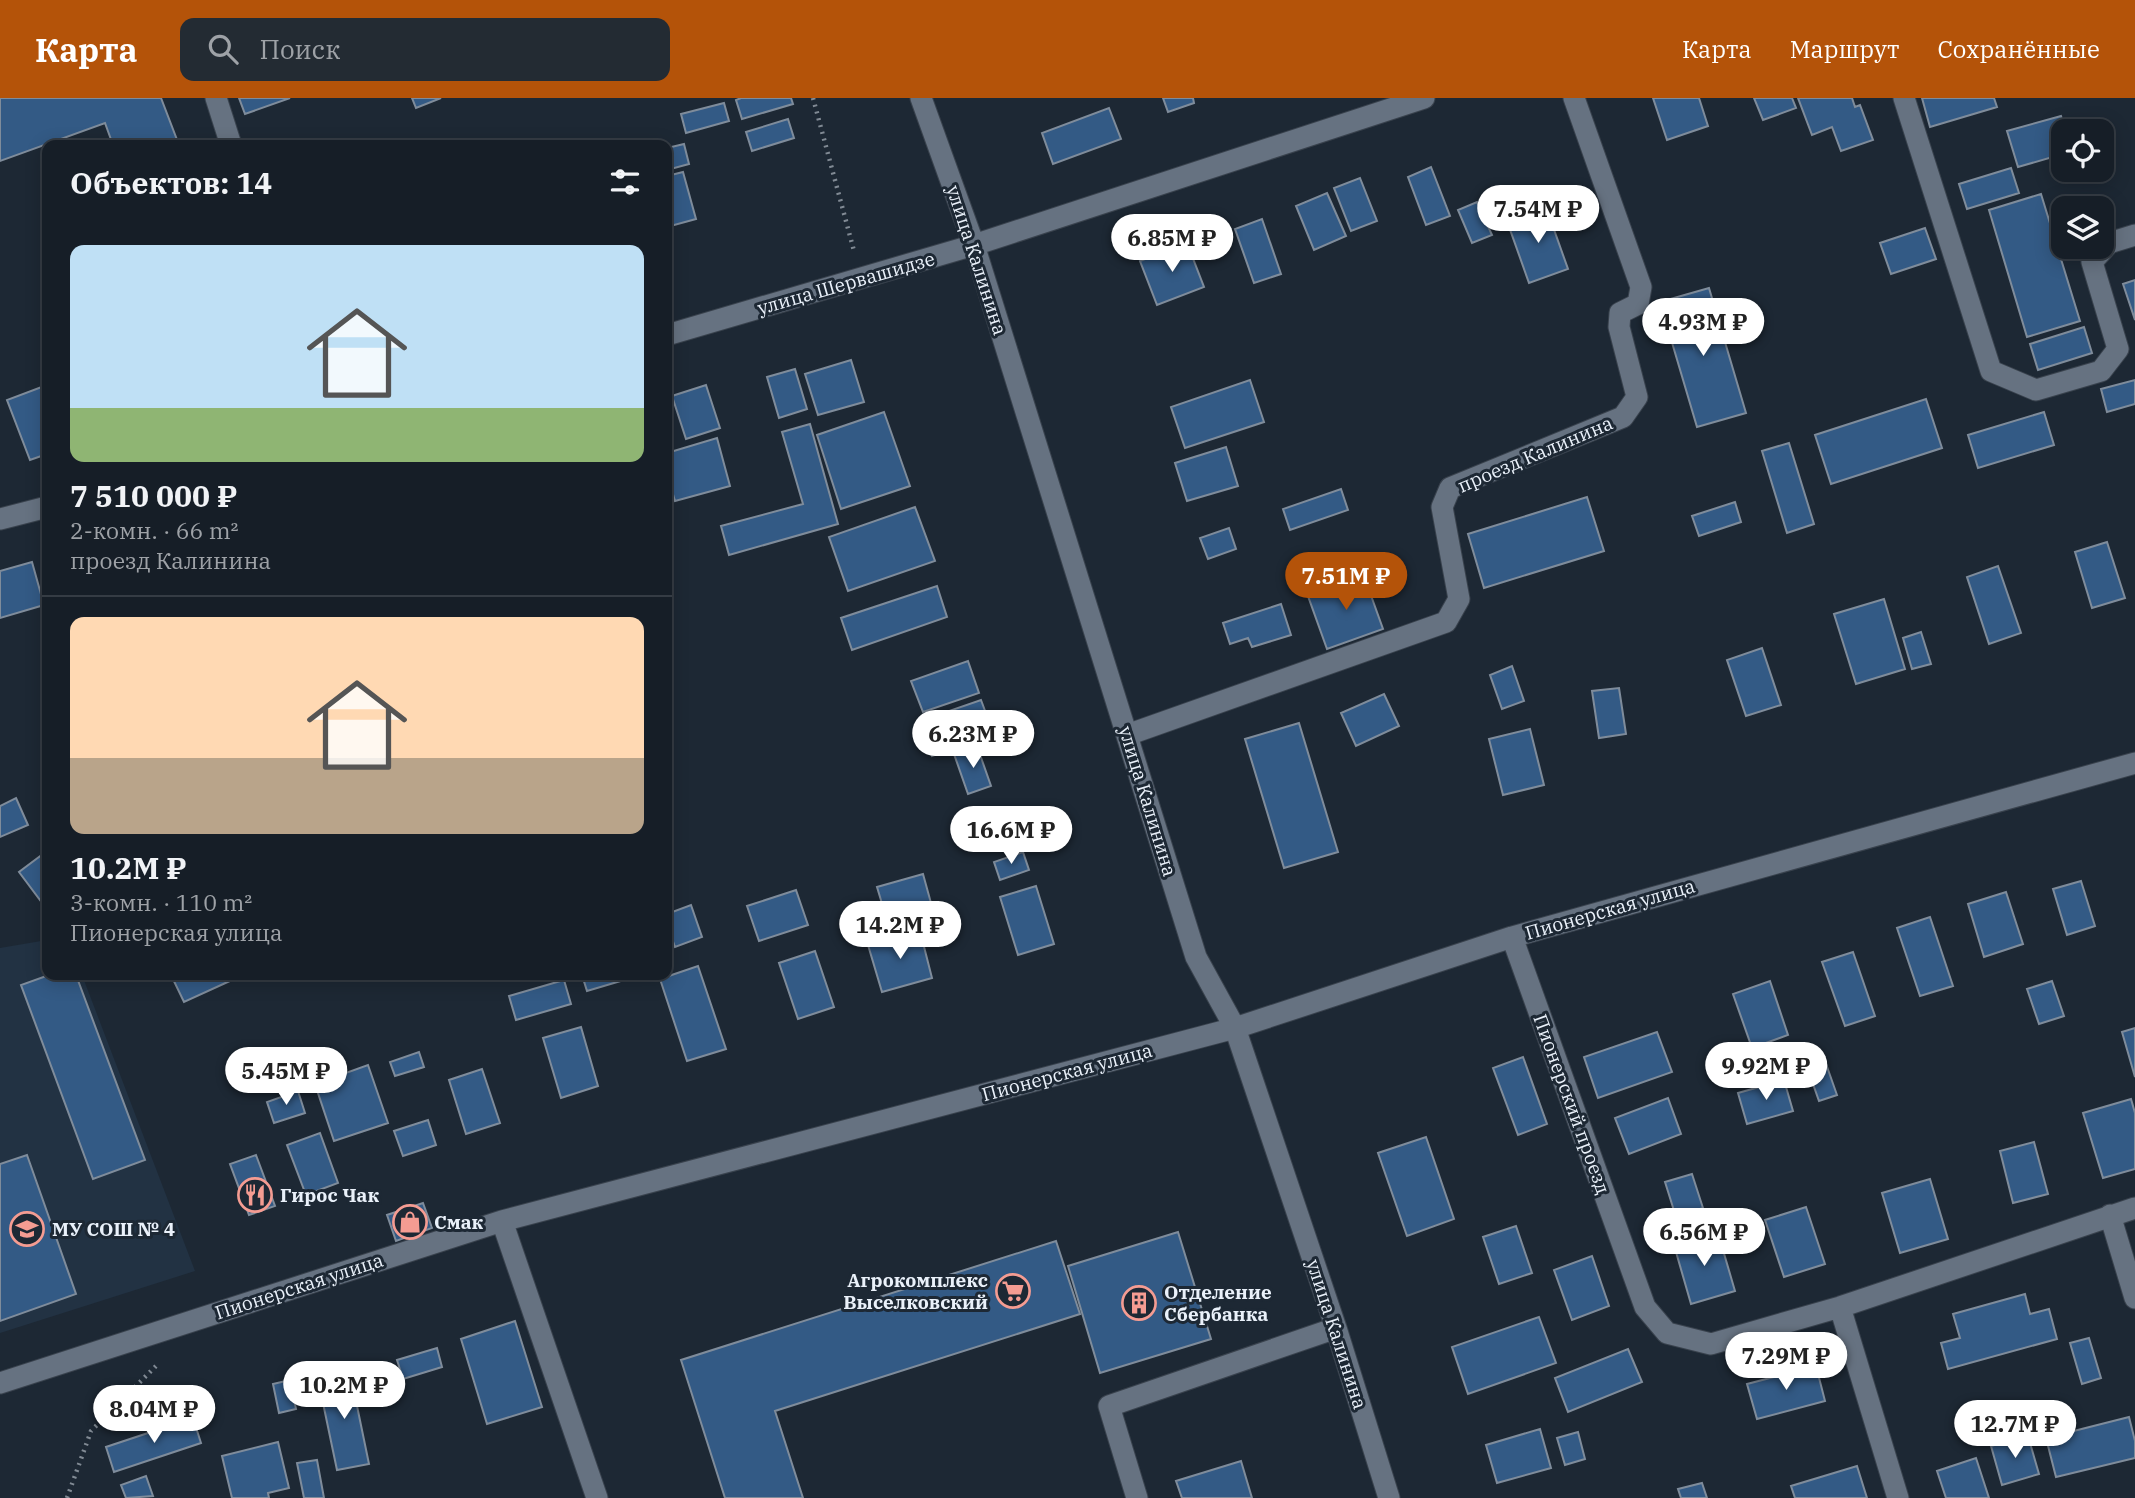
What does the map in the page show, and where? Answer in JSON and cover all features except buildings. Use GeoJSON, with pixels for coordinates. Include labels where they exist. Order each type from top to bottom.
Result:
{"type":"FeatureCollection","features":[{"type":"Feature","properties":{"kind":"street"},"geometry":{"type":"LineString","coordinates":[[216,98],[229,140]]}},
{"type":"Feature","properties":{"kind":"street","name":"улица Калинина"},"geometry":{"type":"LineString","coordinates":[[921,98],[974,245],[1196,957],[1235,1028],[1336,1328],[1389,1498]]}},
{"type":"Feature","properties":{"kind":"street","name":"улица Шервашидзе"},"geometry":{"type":"LineString","coordinates":[[672,334],[974,245],[1423,98]]}},
{"type":"Feature","properties":{"kind":"street","name":"проезд Калинина"},"geometry":{"type":"LineString","coordinates":[[1127,735],[1446,622],[1459,599],[1442,507],[1450,488],[1623,417],[1637,397],[1619,327],[1620,313],[1638,304],[1641,287],[1574,98]]}},
{"type":"Feature","properties":{"kind":"street"},"geometry":{"type":"LineString","coordinates":[[1904,98],[1991,371],[2036,390],[2101,371],[2118,349],[2092,262],[2109,243],[2135,235]]}},
{"type":"Feature","properties":{"kind":"street"},"geometry":{"type":"LineString","coordinates":[[0,519],[42,508]]}},
{"type":"Feature","properties":{"kind":"street","name":"Пионерская улица"},"geometry":{"type":"LineString","coordinates":[[0,1383],[502,1221],[1235,1028],[1512,937],[2135,763]]}},
{"type":"Feature","properties":{"kind":"street","name":"Пионерский проезд"},"geometry":{"type":"LineString","coordinates":[[1512,937],[1645,1307],[1667,1334],[1711,1344],[1840,1307],[2135,1208]]}},
{"type":"Feature","properties":{"kind":"street"},"geometry":{"type":"LineString","coordinates":[[2110,1215],[2135,1298]]}},
{"type":"Feature","properties":{"kind":"street"},"geometry":{"type":"LineString","coordinates":[[502,1221],[597,1498]]}},
{"type":"Feature","properties":{"kind":"street"},"geometry":{"type":"LineString","coordinates":[[1840,1307],[1898,1498]]}},
{"type":"Feature","properties":{"kind":"street"},"geometry":{"type":"LineString","coordinates":[[1137,1498],[1109,1406],[1336,1328]]}},
{"type":"Feature","properties":{"kind":"path"},"geometry":{"type":"LineString","coordinates":[[813,98],[861,279]]}},
{"type":"Feature","properties":{"kind":"path"},"geometry":{"type":"LineString","coordinates":[[67,1498],[91,1431],[167,1355]]}},
{"type":"Feature","properties":{"kind":"shaded area"},"geometry":{"type":"Polygon","coordinates":[[[42,941],[42,980],[84,980],[195,1271],[0,1333],[0,948],[42,941]]]}},
{"type":"Feature","properties":{"kind":"place","name":"Гирос Чак"},"geometry":{"type":"Point","coordinates":[255,1195]}},
{"type":"Feature","properties":{"kind":"place","name":"Смак"},"geometry":{"type":"Point","coordinates":[410,1222]}},
{"type":"Feature","properties":{"kind":"place","name":"МУ СОШ № 4"},"geometry":{"type":"Point","coordinates":[27,1229]}},
{"type":"Feature","properties":{"kind":"place","name":"Агрокомплекс Выселковский"},"geometry":{"type":"Point","coordinates":[1013,1291]}},
{"type":"Feature","properties":{"kind":"place","name":"Отделение Сбербанка"},"geometry":{"type":"Point","coordinates":[1139,1303]}}]}
